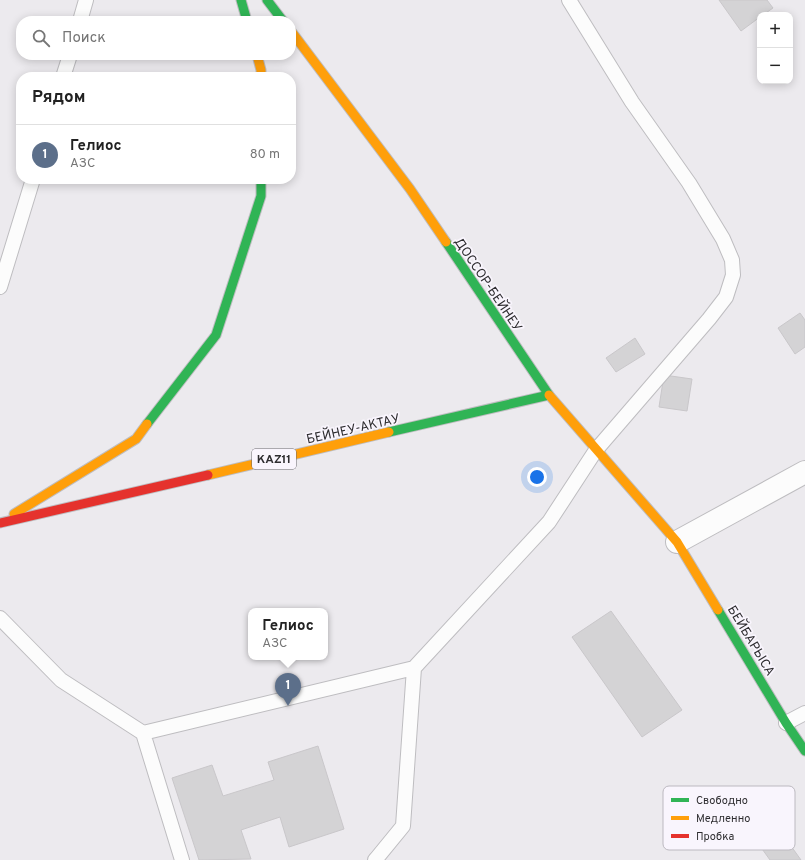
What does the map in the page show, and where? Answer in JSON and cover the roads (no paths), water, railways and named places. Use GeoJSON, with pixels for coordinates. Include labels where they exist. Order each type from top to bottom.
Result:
{"type":"FeatureCollection","features":[{"type":"Feature","properties":{"kind":"main road"},"geometry":{"type":"LineString","coordinates":[[241,0],[246,16]]}},
{"type":"Feature","properties":{"kind":"main road"},"geometry":{"type":"LineString","coordinates":[[267,0],[279,16]]}},
{"type":"Feature","properties":{"kind":"main road","name":"ДОССОР-БЕЙНЕУ"},"geometry":{"type":"LineString","coordinates":[[296,38],[410,189],[549,396],[677,542]]}},
{"type":"Feature","properties":{"kind":"main road"},"geometry":{"type":"LineString","coordinates":[[258,60],[261,72]]}},
{"type":"Feature","properties":{"kind":"main road","name":"KAZ11"},"geometry":{"type":"LineString","coordinates":[[0,523],[136,439],[216,335],[261,196],[261,184]]}},
{"type":"Feature","properties":{"kind":"main road","name":"БЕЙНЕУ-АКТАУ"},"geometry":{"type":"LineString","coordinates":[[0,523],[549,396]]}},
{"type":"Feature","properties":{"kind":"main road","name":"БЕЙБАРЫСА"},"geometry":{"type":"LineString","coordinates":[[677,542],[786,723],[805,751]]}},
{"type":"Feature","properties":{"kind":"street"},"geometry":{"type":"LineString","coordinates":[[677,542],[805,472]]}},
{"type":"Feature","properties":{"kind":"lane"},"geometry":{"type":"LineString","coordinates":[[81,16],[86,0]]}},
{"type":"Feature","properties":{"kind":"lane"},"geometry":{"type":"LineString","coordinates":[[143,733],[414,668],[549,522],[596,450],[709,319],[726,297],[733,275],[733,268],[732,260],[724,239],[689,183],[632,102],[569,0]]}},
{"type":"Feature","properties":{"kind":"lane"},"geometry":{"type":"LineString","coordinates":[[65,72],[68,60]]}},
{"type":"Feature","properties":{"kind":"lane"},"geometry":{"type":"LineString","coordinates":[[0,287],[31,184]]}},
{"type":"Feature","properties":{"kind":"lane"},"geometry":{"type":"LineString","coordinates":[[0,618],[61,680],[143,733],[182,860]]}},
{"type":"Feature","properties":{"kind":"lane"},"geometry":{"type":"LineString","coordinates":[[375,860],[404,826],[414,668]]}},
{"type":"Feature","properties":{"kind":"lane"},"geometry":{"type":"LineString","coordinates":[[786,723],[805,713]]}},
{"type":"Feature","properties":{"kind":"place","name":"Гелиос"},"geometry":{"type":"Point","coordinates":[288,706]}}]}
